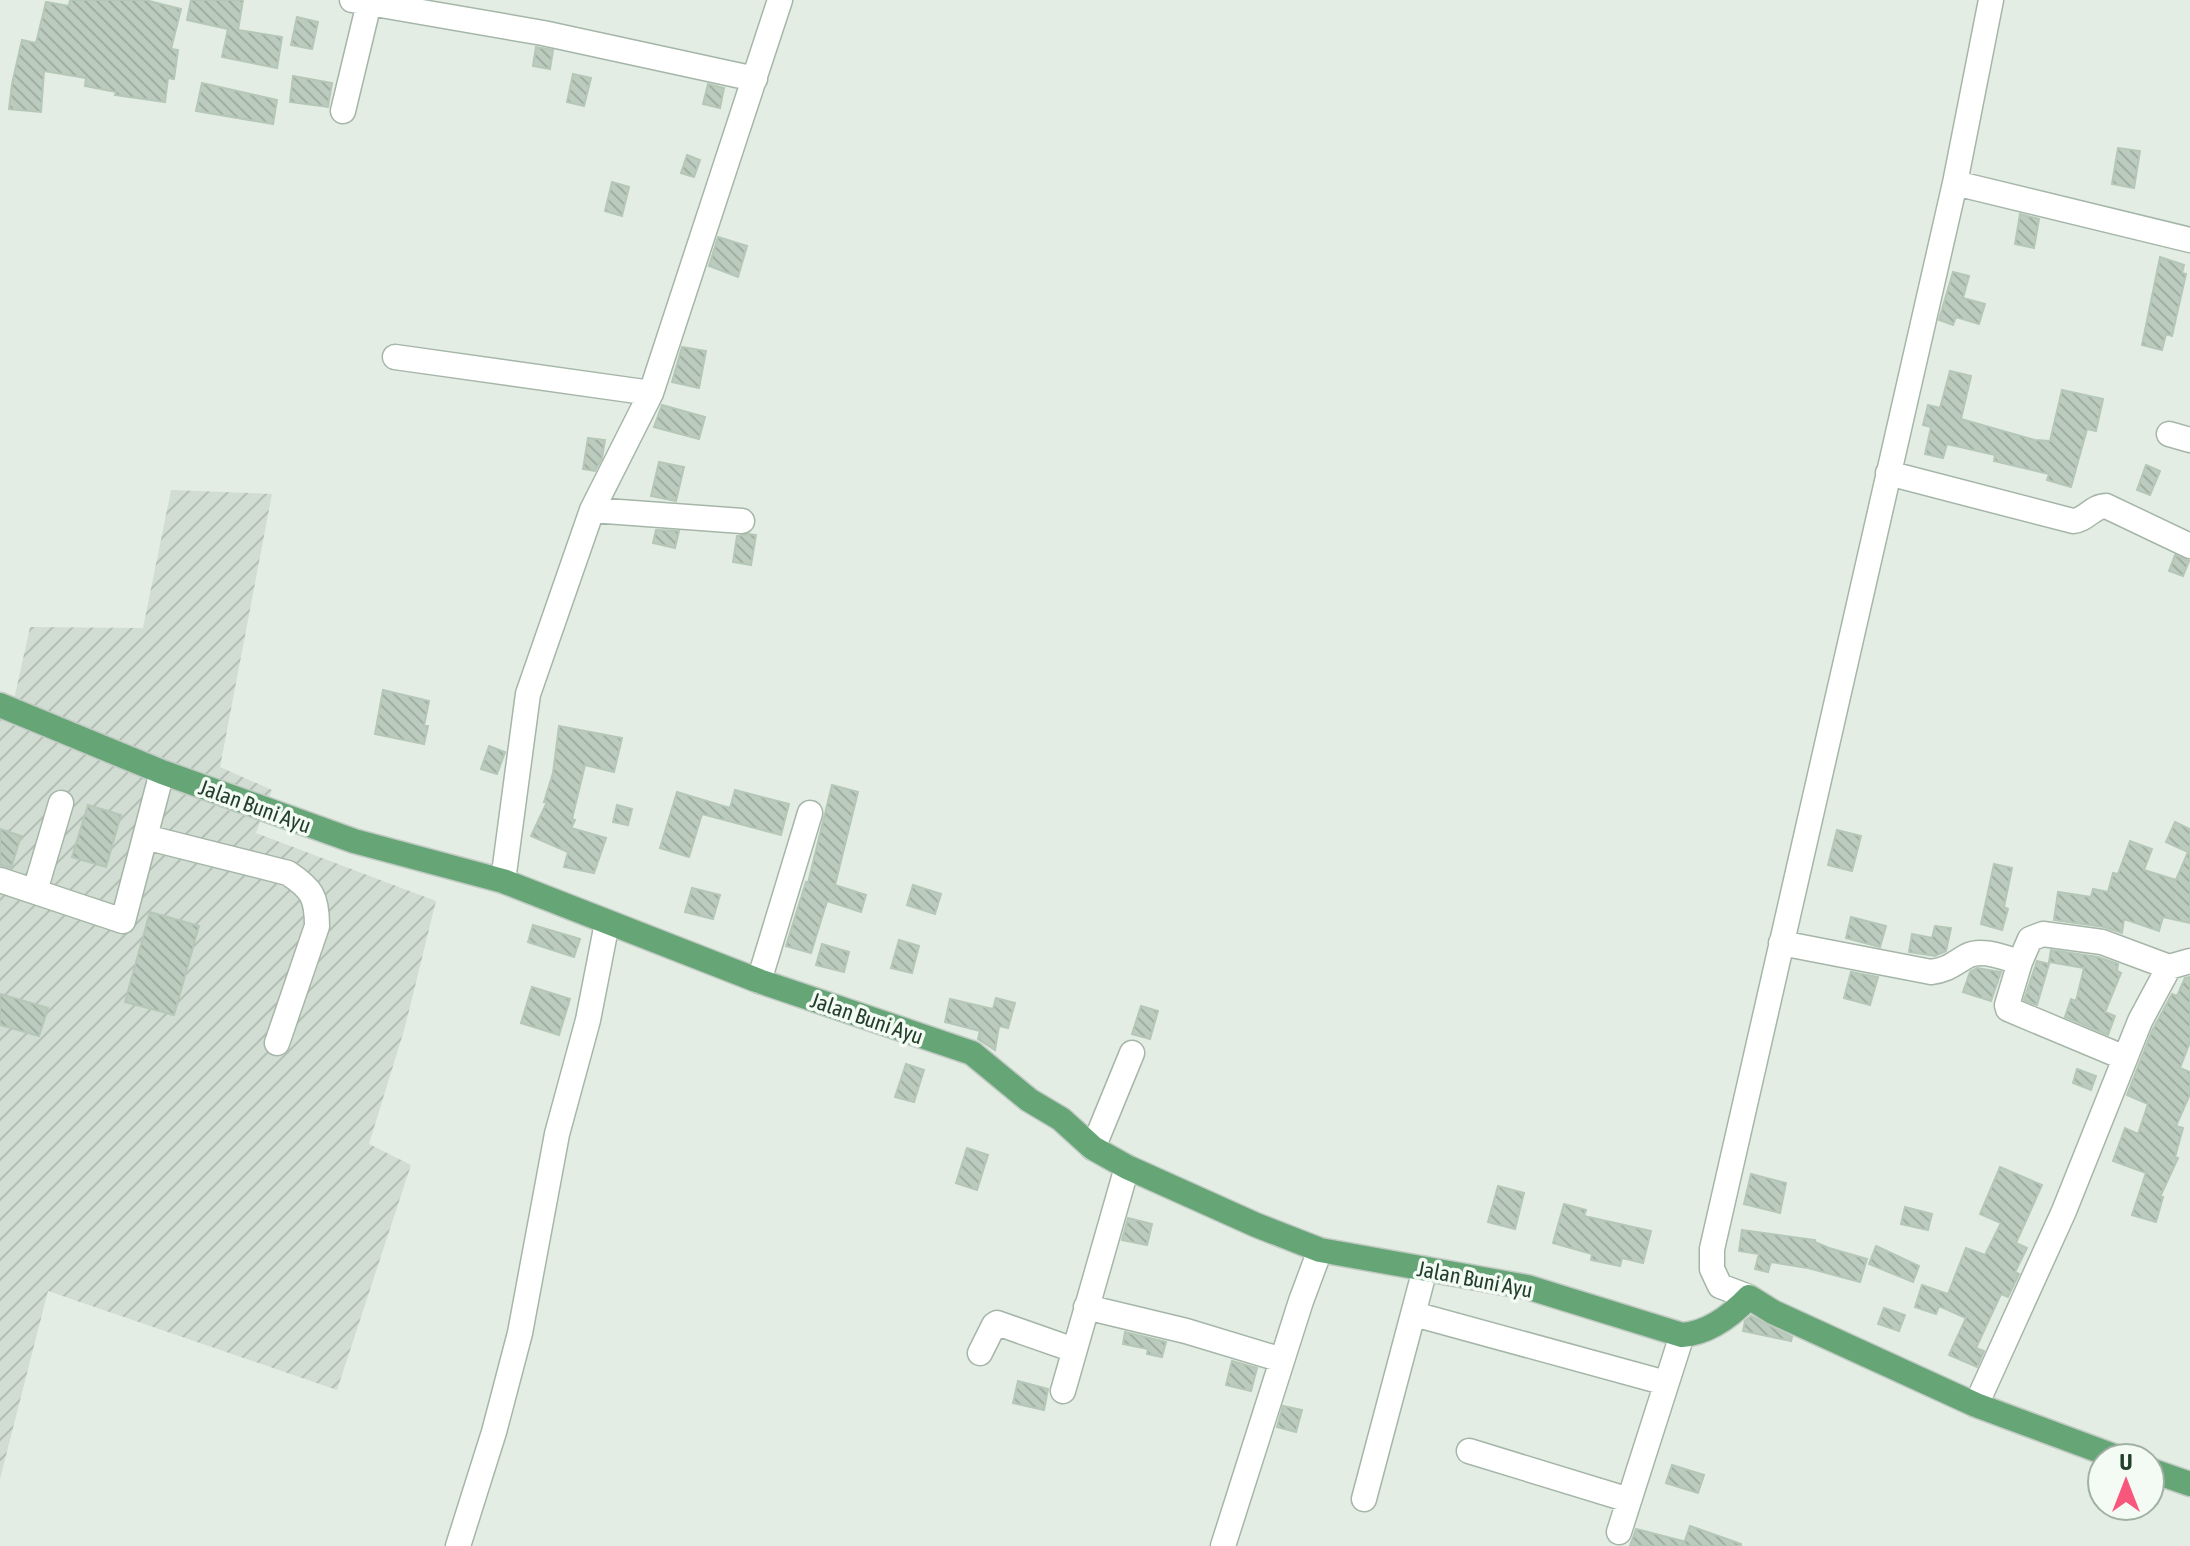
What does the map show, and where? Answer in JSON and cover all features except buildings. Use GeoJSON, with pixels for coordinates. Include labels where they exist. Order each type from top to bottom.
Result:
{"type":"FeatureCollection","features":[{"type":"Feature","properties":{"kind":"main road","name":"Jalan Buni Ayu"},"geometry":{"type":"LineString","coordinates":[[0,705],[162,772],[354,841],[503,881],[759,981],[972,1053],[1029,1100],[1061,1119],[1093,1148],[1127,1167],[1256,1225],[1320,1250],[1527,1287],[1682,1335]]}},
{"type":"Feature","properties":{"kind":"main road"},"geometry":{"type":"LineString","coordinates":[[1682,1335],[1716,1324],[1744,1302],[1773,1312],[1976,1405],[2086,1446]]}},
{"type":"Feature","properties":{"kind":"main road"},"geometry":{"type":"LineString","coordinates":[[2166,1476],[2190,1484]]}},
{"type":"Feature","properties":{"kind":"street"},"geometry":{"type":"LineString","coordinates":[[503,881],[528,694],[592,510],[651,393],[744,77],[780,0]]}},
{"type":"Feature","properties":{"kind":"street"},"geometry":{"type":"LineString","coordinates":[[1744,1302],[1720,1286],[1712,1269],[1712,1249],[1955,183],[1991,0]]}},
{"type":"Feature","properties":{"kind":"street"},"geometry":{"type":"LineString","coordinates":[[343,111],[361,2],[543,33],[744,77]]}},
{"type":"Feature","properties":{"kind":"street"},"geometry":{"type":"LineString","coordinates":[[1955,183],[2190,240]]}},
{"type":"Feature","properties":{"kind":"street"},"geometry":{"type":"LineString","coordinates":[[395,357],[651,393]]}},
{"type":"Feature","properties":{"kind":"street"},"geometry":{"type":"LineString","coordinates":[[1888,473],[2073,521],[2098,507],[2106,506],[2190,546]]}},
{"type":"Feature","properties":{"kind":"street"},"geometry":{"type":"LineString","coordinates":[[592,510],[742,521]]}},
{"type":"Feature","properties":{"kind":"street"},"geometry":{"type":"LineString","coordinates":[[0,880],[123,921],[162,772]]}},
{"type":"Feature","properties":{"kind":"street"},"geometry":{"type":"LineString","coordinates":[[35,891],[61,803]]}},
{"type":"Feature","properties":{"kind":"street"},"geometry":{"type":"LineString","coordinates":[[759,981],[810,813]]}},
{"type":"Feature","properties":{"kind":"street"},"geometry":{"type":"LineString","coordinates":[[145,837],[288,873],[308,887],[317,906],[317,926],[277,1043]]}},
{"type":"Feature","properties":{"kind":"street"},"geometry":{"type":"LineString","coordinates":[[458,1546],[494,1432],[520,1333],[557,1134],[588,1020],[607,923]]}},
{"type":"Feature","properties":{"kind":"street"},"geometry":{"type":"LineString","coordinates":[[1976,1405],[2064,1211],[2140,1021],[2179,964],[2102,942],[2043,934],[2030,939],[2020,962],[2008,1009],[2125,1058]]}},
{"type":"Feature","properties":{"kind":"street"},"geometry":{"type":"LineString","coordinates":[[1781,943],[1931,972],[1946,971],[1969,955],[1981,952],[2020,962]]}},
{"type":"Feature","properties":{"kind":"street"},"geometry":{"type":"LineString","coordinates":[[1093,1148],[1132,1053]]}},
{"type":"Feature","properties":{"kind":"street"},"geometry":{"type":"LineString","coordinates":[[1063,1391],[1127,1167]]}},
{"type":"Feature","properties":{"kind":"street"},"geometry":{"type":"LineString","coordinates":[[1223,1546],[1320,1250]]}},
{"type":"Feature","properties":{"kind":"street"},"geometry":{"type":"LineString","coordinates":[[1364,1499],[1425,1269]]}},
{"type":"Feature","properties":{"kind":"street"},"geometry":{"type":"LineString","coordinates":[[1086,1307],[1186,1331],[1282,1360]]}},
{"type":"Feature","properties":{"kind":"street"},"geometry":{"type":"LineString","coordinates":[[1414,1314],[1666,1383]]}},
{"type":"Feature","properties":{"kind":"street"},"geometry":{"type":"LineString","coordinates":[[980,1353],[997,1323],[1074,1350]]}},
{"type":"Feature","properties":{"kind":"street"},"geometry":{"type":"LineString","coordinates":[[1619,1532],[1682,1335]]}},
{"type":"Feature","properties":{"kind":"street"},"geometry":{"type":"LineString","coordinates":[[1469,1451],[1629,1500]]}},
{"type":"Feature","properties":{"kind":"shaded area"},"geometry":{"type":"Polygon","coordinates":[[[171,490],[272,494],[220,767],[272,790],[256,833],[436,901],[405,1027],[369,1144],[411,1165],[337,1390],[48,1291],[0,1479],[0,711],[11,713],[30,627],[143,628],[171,490]]]}}]}
